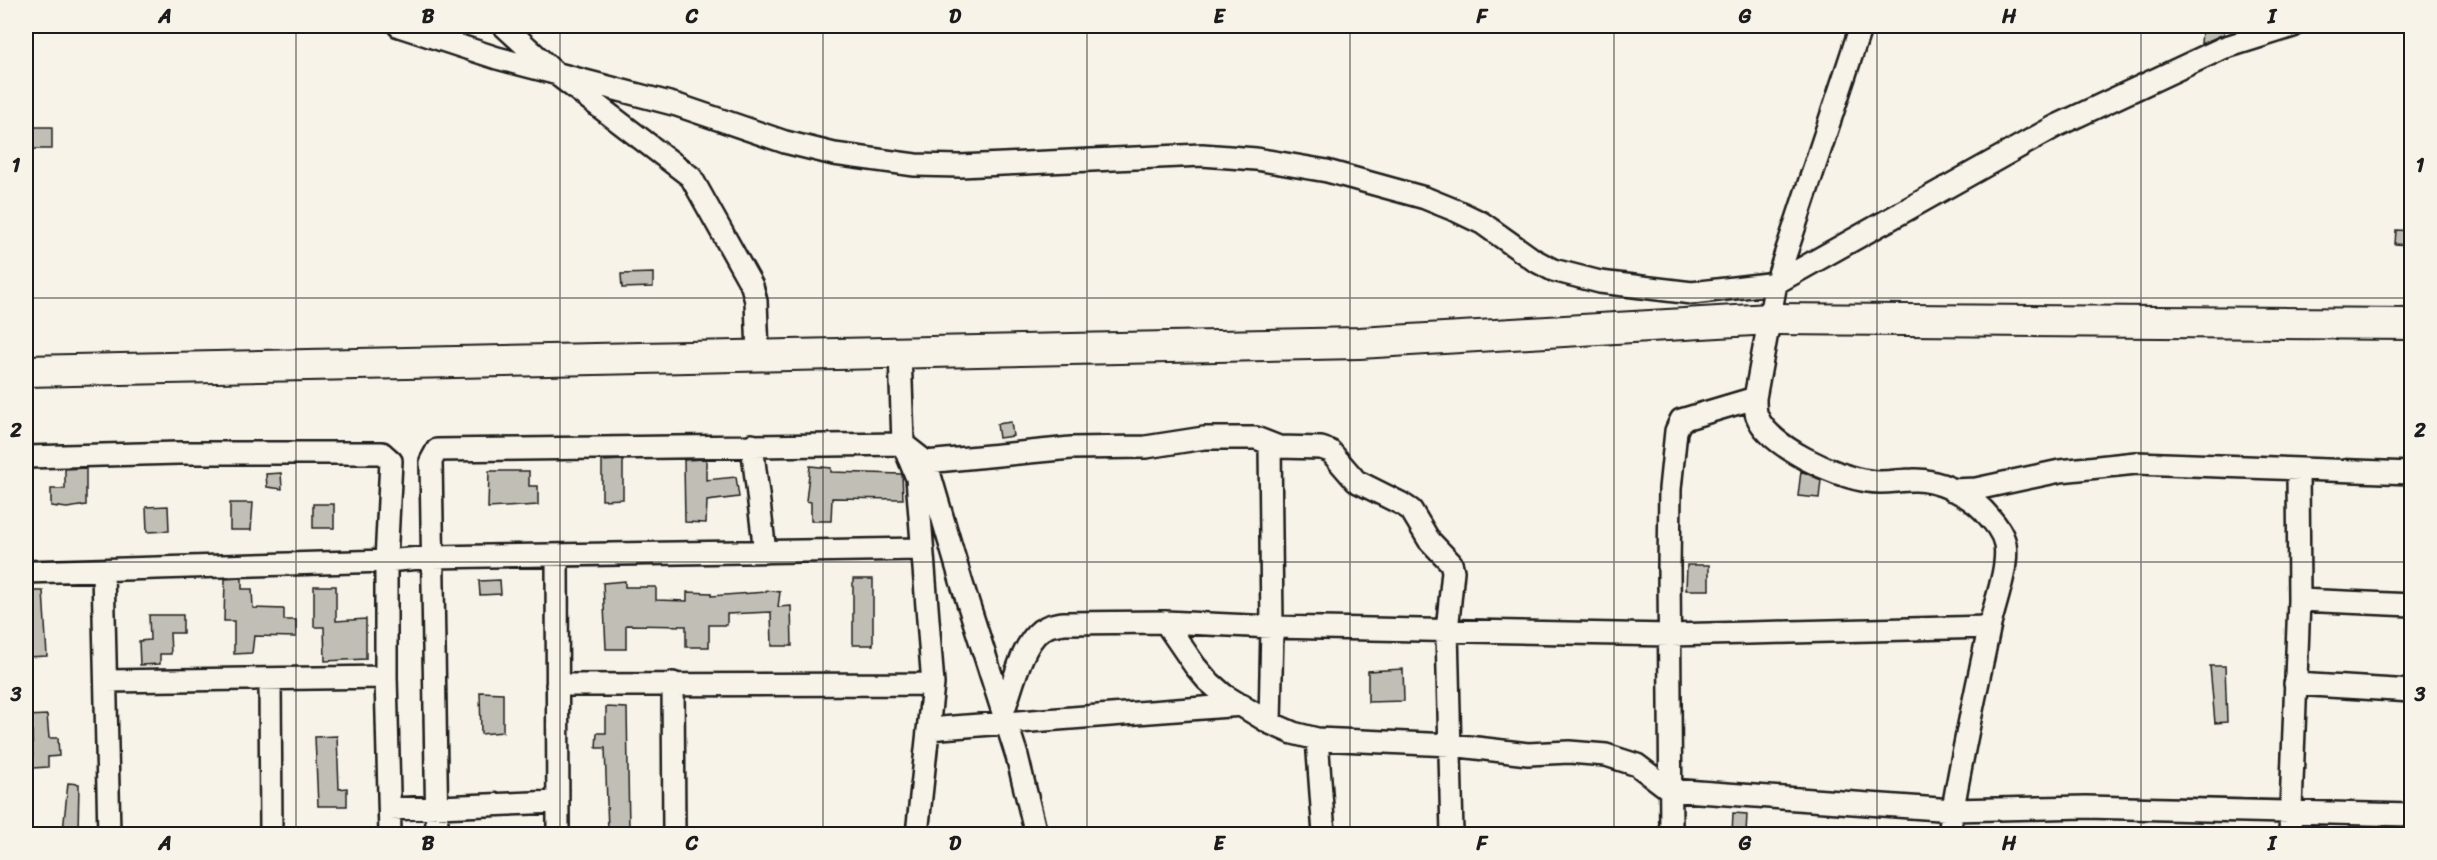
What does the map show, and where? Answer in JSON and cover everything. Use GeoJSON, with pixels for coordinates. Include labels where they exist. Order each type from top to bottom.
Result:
{"type":"FeatureCollection","features":[{"type":"Feature","properties":{"kind":"main road"},"geometry":{"type":"LineString","coordinates":[[26,371],[1359,343],[1770,319],[2412,324]]}},
{"type":"Feature","properties":{"kind":"street"},"geometry":{"type":"LineString","coordinates":[[399,26],[497,58],[677,105],[785,142],[834,154],[878,161],[960,166],[1202,155],[1256,159],[1326,171],[1425,198],[1482,223],[1534,260],[1553,270],[1600,282],[1692,293],[1776,283],[2056,126],[2223,48],[2293,26]]}},
{"type":"Feature","properties":{"kind":"street"},"geometry":{"type":"LineString","coordinates":[[504,26],[555,73],[691,177],[752,286],[756,301],[758,354]]}},
{"type":"Feature","properties":{"kind":"street"},"geometry":{"type":"LineString","coordinates":[[1862,26],[1776,283],[1755,398],[1756,416],[1765,430],[1780,442],[1816,465],[1838,474],[1868,481],[1934,482],[1952,490],[1978,506],[1997,526],[2005,543],[2006,558],[1989,627],[1949,834]]}},
{"type":"Feature","properties":{"kind":"street"},"geometry":{"type":"LineString","coordinates":[[900,351],[903,444],[917,478],[933,684],[917,834]]}},
{"type":"Feature","properties":{"kind":"street"},"geometry":{"type":"LineString","coordinates":[[1671,834],[1669,568],[1670,489],[1676,431],[1681,420],[1692,415],[1755,398]]}},
{"type":"Feature","properties":{"kind":"street"},"geometry":{"type":"LineString","coordinates":[[926,462],[1071,448],[1146,447],[1204,438],[1256,438],[1279,447],[1321,448],[1330,451],[1356,482],[1411,510],[1429,540],[1451,563],[1453,572],[1447,631],[1452,834]]}},
{"type":"Feature","properties":{"kind":"street"},"geometry":{"type":"LineString","coordinates":[[437,834],[431,461],[437,450],[903,444],[926,462],[1005,718],[1036,834]]}},
{"type":"Feature","properties":{"kind":"street"},"geometry":{"type":"LineString","coordinates":[[1270,444],[1272,627],[1270,723]]}},
{"type":"Feature","properties":{"kind":"street"},"geometry":{"type":"LineString","coordinates":[[752,445],[765,552]]}},
{"type":"Feature","properties":{"kind":"street"},"geometry":{"type":"LineString","coordinates":[[26,457],[179,453],[382,453],[391,461],[386,561],[390,834]]}},
{"type":"Feature","properties":{"kind":"street"},"geometry":{"type":"LineString","coordinates":[[1952,490],[1976,489],[2023,477],[2069,469],[2136,463],[2412,473]]}},
{"type":"Feature","properties":{"kind":"street"},"geometry":{"type":"LineString","coordinates":[[2290,834],[2299,600],[2298,469]]}},
{"type":"Feature","properties":{"kind":"street"},"geometry":{"type":"LineString","coordinates":[[26,572],[432,558],[922,549]]}},
{"type":"Feature","properties":{"kind":"street"},"geometry":{"type":"LineString","coordinates":[[557,556],[558,834]]}},
{"type":"Feature","properties":{"kind":"street"},"geometry":{"type":"LineString","coordinates":[[103,571],[109,834]]}},
{"type":"Feature","properties":{"kind":"street"},"geometry":{"type":"LineString","coordinates":[[2299,600],[2412,605]]}},
{"type":"Feature","properties":{"kind":"street"},"geometry":{"type":"LineString","coordinates":[[1005,718],[1028,643],[1040,630],[1064,623],[1165,622],[1272,627],[1670,635],[1989,627]]}},
{"type":"Feature","properties":{"kind":"street"},"geometry":{"type":"LineString","coordinates":[[1165,622],[1194,666],[1207,680],[1270,723],[1293,733],[1317,739],[1451,745],[1528,754],[1569,752],[1606,755],[1637,765],[1670,789],[1953,810],[2086,807],[2412,815]]}},
{"type":"Feature","properties":{"kind":"street"},"geometry":{"type":"LineString","coordinates":[[106,681],[386,678]]}},
{"type":"Feature","properties":{"kind":"street"},"geometry":{"type":"LineString","coordinates":[[270,680],[271,834]]}},
{"type":"Feature","properties":{"kind":"street"},"geometry":{"type":"LineString","coordinates":[[673,683],[674,834]]}},
{"type":"Feature","properties":{"kind":"street"},"geometry":{"type":"LineString","coordinates":[[557,685],[933,684]]}},
{"type":"Feature","properties":{"kind":"street"},"geometry":{"type":"LineString","coordinates":[[2295,684],[2412,691]]}},
{"type":"Feature","properties":{"kind":"street"},"geometry":{"type":"LineString","coordinates":[[928,729],[1005,718],[1242,705]]}},
{"type":"Feature","properties":{"kind":"street"},"geometry":{"type":"LineString","coordinates":[[1317,739],[1324,834]]}},
{"type":"Feature","properties":{"kind":"street"},"geometry":{"type":"LineString","coordinates":[[390,808],[557,802]]}},
{"type":"Feature","properties":{"kind":"building"},"geometry":{"type":"Polygon","coordinates":[[[2202,30],[2224,30],[2224,34],[2201,44],[2202,30]]]}},
{"type":"Feature","properties":{"kind":"building"},"geometry":{"type":"Polygon","coordinates":[[[31,127],[52,127],[52,149],[31,149],[31,127]]]}},
{"type":"Feature","properties":{"kind":"building"},"geometry":{"type":"Polygon","coordinates":[[[2396,230],[2411,231],[2410,245],[2395,244],[2396,230]]]}},
{"type":"Feature","properties":{"kind":"building"},"geometry":{"type":"Polygon","coordinates":[[[653,273],[653,287],[622,288],[621,274],[653,273]]]}},
{"type":"Feature","properties":{"kind":"building"},"geometry":{"type":"Polygon","coordinates":[[[1011,422],[1013,436],[999,438],[997,424],[1011,422]]]}},
{"type":"Feature","properties":{"kind":"building"},"geometry":{"type":"Polygon","coordinates":[[[706,459],[706,480],[736,477],[739,497],[707,501],[706,523],[685,522],[684,460],[706,459]]]}},
{"type":"Feature","properties":{"kind":"building"},"geometry":{"type":"Polygon","coordinates":[[[623,460],[623,499],[602,500],[602,461],[623,460]]]}},
{"type":"Feature","properties":{"kind":"building"},"geometry":{"type":"Polygon","coordinates":[[[810,466],[831,468],[831,472],[902,474],[903,499],[832,498],[831,521],[811,521],[811,502],[806,501],[810,466]]]}},
{"type":"Feature","properties":{"kind":"building"},"geometry":{"type":"Polygon","coordinates":[[[86,468],[86,505],[67,508],[51,506],[51,489],[65,489],[65,469],[86,468]]]}},
{"type":"Feature","properties":{"kind":"building"},"geometry":{"type":"Polygon","coordinates":[[[489,471],[529,471],[529,486],[538,486],[538,505],[488,508],[489,471]]]}},
{"type":"Feature","properties":{"kind":"building"},"geometry":{"type":"Polygon","coordinates":[[[1801,471],[1821,480],[1819,498],[1798,496],[1801,471]]]}},
{"type":"Feature","properties":{"kind":"building"},"geometry":{"type":"Polygon","coordinates":[[[281,473],[282,489],[267,487],[266,474],[281,473]]]}},
{"type":"Feature","properties":{"kind":"building"},"geometry":{"type":"Polygon","coordinates":[[[230,503],[253,503],[251,530],[230,530],[230,503]]]}},
{"type":"Feature","properties":{"kind":"building"},"geometry":{"type":"Polygon","coordinates":[[[313,504],[334,504],[334,528],[313,528],[313,504]]]}},
{"type":"Feature","properties":{"kind":"building"},"geometry":{"type":"Polygon","coordinates":[[[168,506],[169,531],[147,532],[146,507],[168,506]]]}},
{"type":"Feature","properties":{"kind":"building"},"geometry":{"type":"Polygon","coordinates":[[[1687,565],[1709,565],[1709,590],[1686,590],[1687,565]]]}},
{"type":"Feature","properties":{"kind":"building"},"geometry":{"type":"Polygon","coordinates":[[[242,578],[242,589],[252,589],[253,608],[284,609],[284,620],[296,620],[296,637],[254,636],[252,653],[234,654],[234,621],[224,621],[225,579],[242,578]]]}},
{"type":"Feature","properties":{"kind":"building"},"geometry":{"type":"Polygon","coordinates":[[[853,579],[873,579],[873,645],[853,645],[853,579]]]}},
{"type":"Feature","properties":{"kind":"building"},"geometry":{"type":"Polygon","coordinates":[[[500,580],[501,594],[480,595],[479,581],[500,580]]]}},
{"type":"Feature","properties":{"kind":"building"},"geometry":{"type":"Polygon","coordinates":[[[625,581],[625,587],[656,587],[656,600],[687,601],[687,592],[711,593],[711,596],[766,592],[766,590],[780,592],[778,607],[791,606],[792,646],[772,646],[771,612],[727,614],[727,625],[709,625],[709,647],[686,647],[686,626],[626,625],[626,649],[606,649],[603,583],[625,581]]]}},
{"type":"Feature","properties":{"kind":"building"},"geometry":{"type":"Polygon","coordinates":[[[314,586],[336,586],[336,621],[366,619],[366,659],[325,661],[324,627],[314,627],[314,586]]]}},
{"type":"Feature","properties":{"kind":"building"},"geometry":{"type":"Polygon","coordinates":[[[26,591],[43,591],[47,656],[26,657],[26,591]]]}},
{"type":"Feature","properties":{"kind":"building"},"geometry":{"type":"Polygon","coordinates":[[[149,615],[183,615],[183,633],[170,633],[171,654],[160,654],[160,664],[140,665],[139,641],[150,640],[149,615]]]}},
{"type":"Feature","properties":{"kind":"building"},"geometry":{"type":"Polygon","coordinates":[[[2210,666],[2225,666],[2227,722],[2215,723],[2210,666]]]}},
{"type":"Feature","properties":{"kind":"building"},"geometry":{"type":"Polygon","coordinates":[[[1403,669],[1404,701],[1368,702],[1368,671],[1403,669]]]}},
{"type":"Feature","properties":{"kind":"building"},"geometry":{"type":"Polygon","coordinates":[[[480,692],[503,693],[503,732],[481,734],[480,692]]]}},
{"type":"Feature","properties":{"kind":"building"},"geometry":{"type":"Polygon","coordinates":[[[606,707],[627,708],[629,831],[608,830],[605,748],[596,748],[597,733],[606,733],[606,707]]]}},
{"type":"Feature","properties":{"kind":"building"},"geometry":{"type":"Polygon","coordinates":[[[47,715],[49,738],[58,738],[59,756],[48,757],[48,767],[33,768],[32,730],[26,730],[26,716],[47,715]]]}},
{"type":"Feature","properties":{"kind":"building"},"geometry":{"type":"Polygon","coordinates":[[[337,736],[339,789],[347,788],[347,806],[318,806],[315,737],[337,736]]]}},
{"type":"Feature","properties":{"kind":"building"},"geometry":{"type":"Polygon","coordinates":[[[68,783],[79,784],[78,832],[63,831],[68,783]]]}},
{"type":"Feature","properties":{"kind":"building"},"geometry":{"type":"Polygon","coordinates":[[[1733,813],[1747,814],[1746,834],[1732,834],[1733,813]]]}}]}
